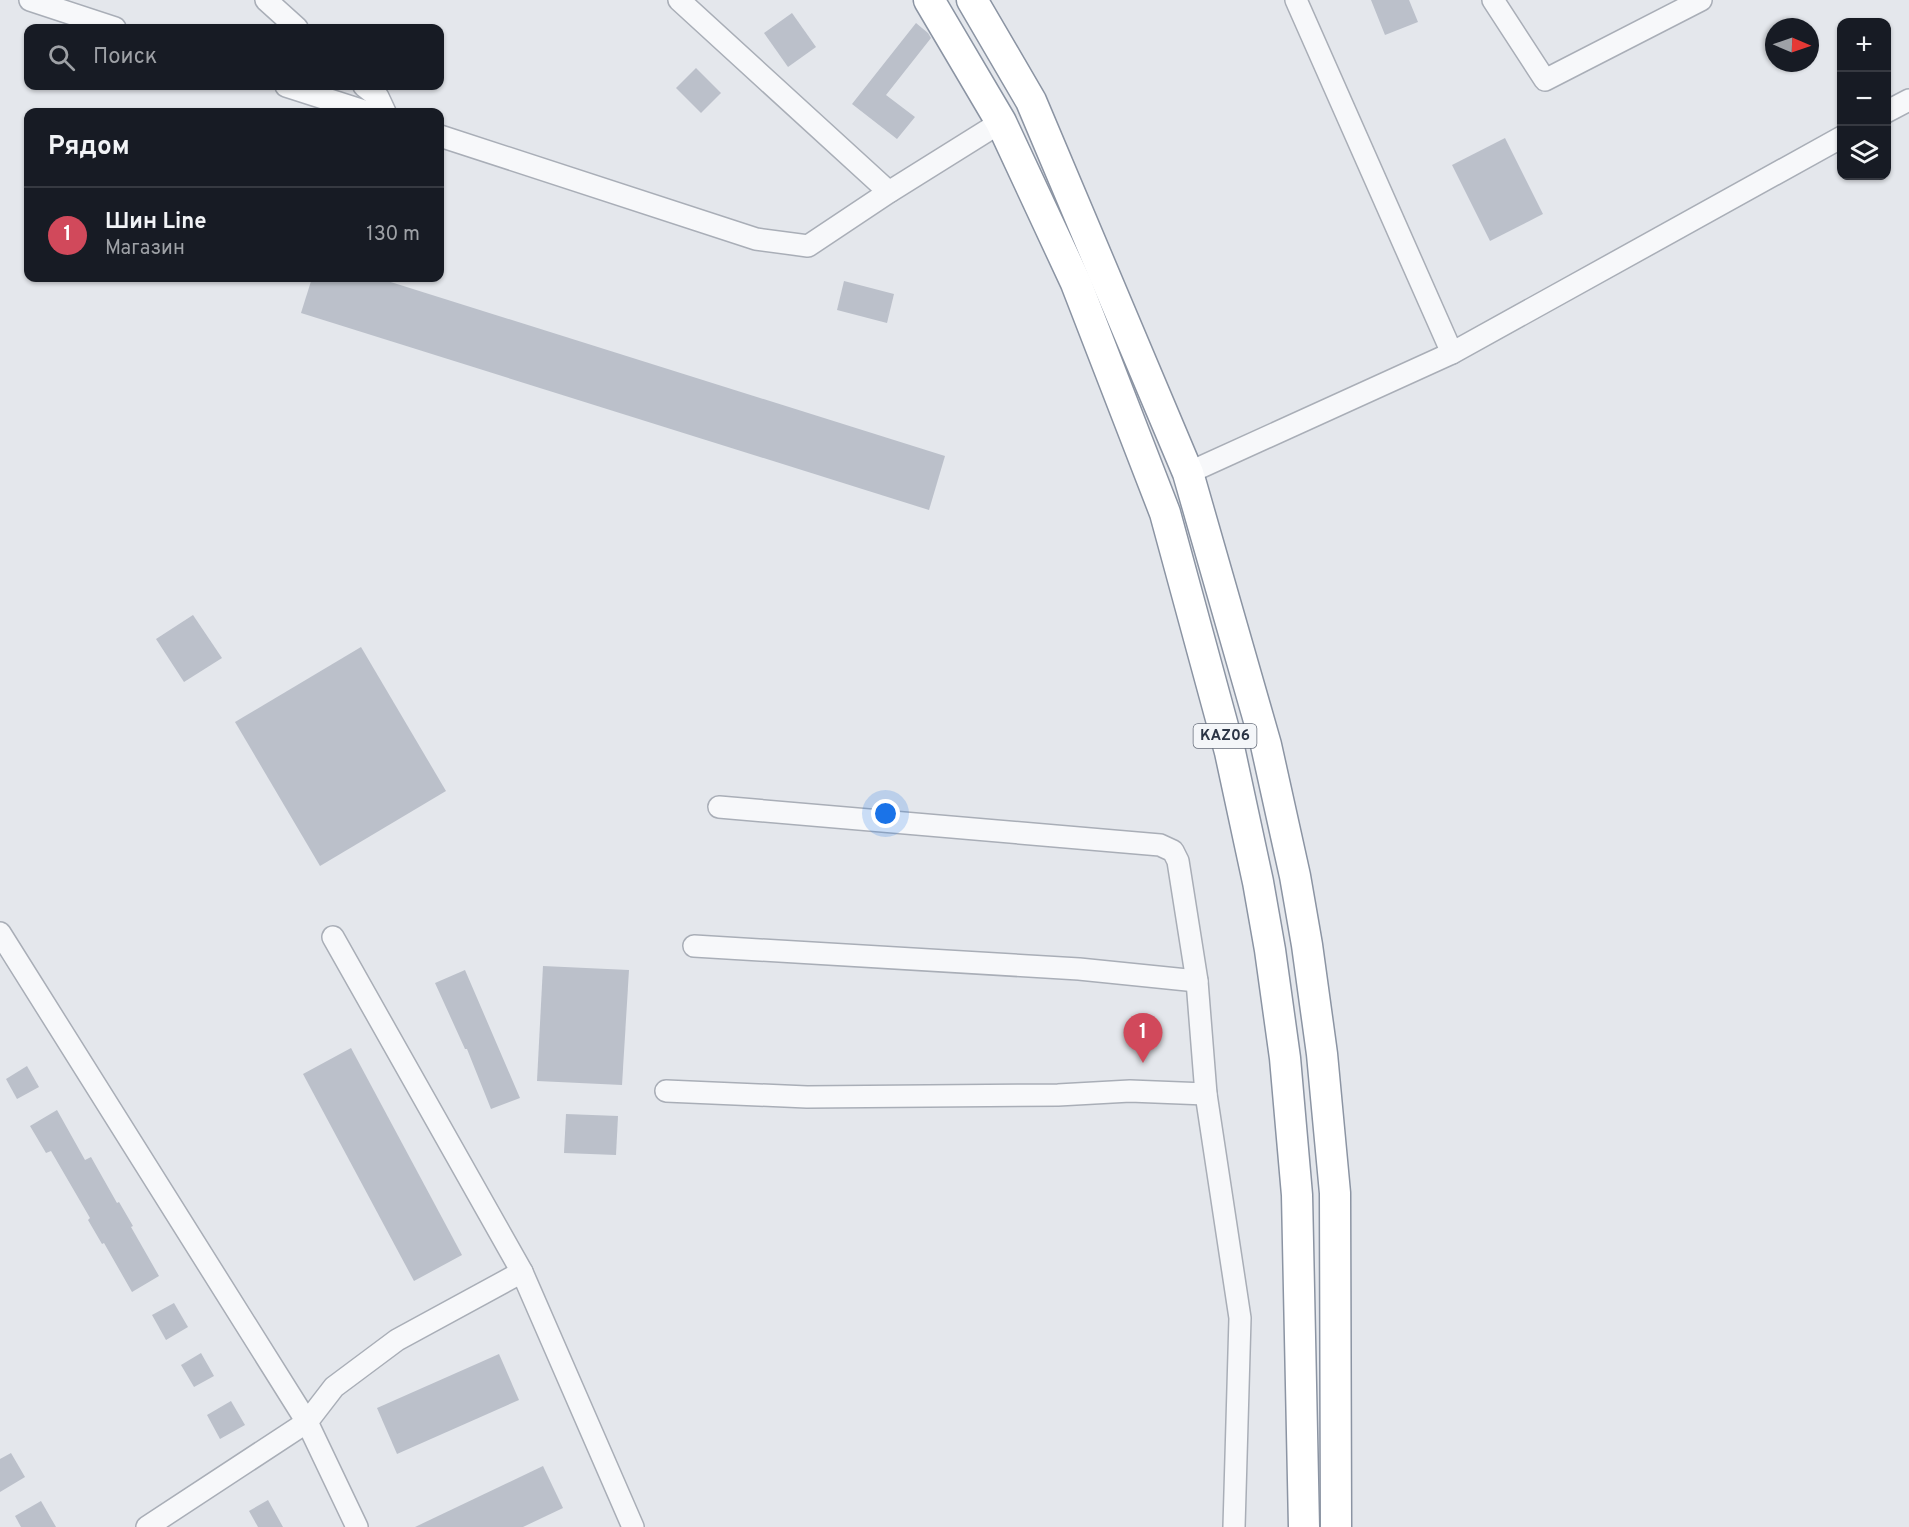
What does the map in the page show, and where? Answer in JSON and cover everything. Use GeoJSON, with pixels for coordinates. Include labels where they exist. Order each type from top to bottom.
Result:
{"type":"FeatureCollection","features":[{"type":"Feature","properties":{"kind":"highway","name":"KАZ06"},"geometry":{"type":"LineString","coordinates":[[929,0],[1001,122],[1076,283],[1165,513],[1230,752],[1258,882],[1285,1058],[1297,1195],[1304,1527]]}},
{"type":"Feature","properties":{"kind":"highway","name":"KАZ06"},"geometry":{"type":"LineString","coordinates":[[972,0],[1031,101],[1188,473],[1266,744],[1295,876],[1307,945],[1322,1054],[1335,1193],[1336,1527]]}},
{"type":"Feature","properties":{"kind":"street"},"geometry":{"type":"LineString","coordinates":[[30,0],[104,24]]}},
{"type":"Feature","properties":{"kind":"street"},"geometry":{"type":"LineString","coordinates":[[266,0],[293,24]]}},
{"type":"Feature","properties":{"kind":"street"},"geometry":{"type":"LineString","coordinates":[[680,0],[889,192]]}},
{"type":"Feature","properties":{"kind":"street"},"geometry":{"type":"LineString","coordinates":[[1296,0],[1452,353]]}},
{"type":"Feature","properties":{"kind":"street"},"geometry":{"type":"LineString","coordinates":[[1492,0],[1545,80],[1701,0]]}},
{"type":"Feature","properties":{"kind":"street"},"geometry":{"type":"LineString","coordinates":[[298,90],[355,108]]}},
{"type":"Feature","properties":{"kind":"street"},"geometry":{"type":"LineString","coordinates":[[369,90],[378,97],[383,108]]}},
{"type":"Feature","properties":{"kind":"street"},"geometry":{"type":"LineString","coordinates":[[1891,110],[1909,100]]}},
{"type":"Feature","properties":{"kind":"street"},"geometry":{"type":"LineString","coordinates":[[444,137],[756,239],[808,246],[1001,122]]}},
{"type":"Feature","properties":{"kind":"street"},"geometry":{"type":"LineString","coordinates":[[1188,473],[1452,353],[1837,140]]}},
{"type":"Feature","properties":{"kind":"street"},"geometry":{"type":"LineString","coordinates":[[720,807],[1160,845],[1173,851],[1178,861],[1197,981],[1206,1094],[1240,1318],[1234,1527]]}},
{"type":"Feature","properties":{"kind":"street"},"geometry":{"type":"LineString","coordinates":[[0,933],[307,1422],[357,1527]]}},
{"type":"Feature","properties":{"kind":"street"},"geometry":{"type":"LineString","coordinates":[[333,937],[522,1272],[633,1527]]}},
{"type":"Feature","properties":{"kind":"street"},"geometry":{"type":"LineString","coordinates":[[694,946],[1079,969],[1197,981]]}},
{"type":"Feature","properties":{"kind":"street"},"geometry":{"type":"LineString","coordinates":[[666,1091],[807,1097],[1058,1095],[1130,1091],[1206,1094]]}},
{"type":"Feature","properties":{"kind":"street"},"geometry":{"type":"LineString","coordinates":[[147,1527],[307,1422],[334,1387],[398,1340],[522,1272]]}},
{"type":"Feature","properties":{"kind":"building"},"geometry":{"type":"Polygon","coordinates":[[[1371,0],[1409,0],[1418,22],[1385,35],[1371,0]]]}},
{"type":"Feature","properties":{"kind":"building"},"geometry":{"type":"Polygon","coordinates":[[[792,13],[816,47],[788,67],[764,33],[792,13]]]}},
{"type":"Feature","properties":{"kind":"building"},"geometry":{"type":"Polygon","coordinates":[[[916,23],[931,38],[886,95],[915,117],[897,139],[852,104],[916,23]]]}},
{"type":"Feature","properties":{"kind":"building"},"geometry":{"type":"Polygon","coordinates":[[[696,68],[721,93],[701,113],[676,88],[696,68]]]}},
{"type":"Feature","properties":{"kind":"building"},"geometry":{"type":"Polygon","coordinates":[[[1505,138],[1543,214],[1490,241],[1452,165],[1505,138]]]}},
{"type":"Feature","properties":{"kind":"building"},"geometry":{"type":"Polygon","coordinates":[[[844,281],[894,294],[887,323],[837,310],[844,281]]]}},
{"type":"Feature","properties":{"kind":"building"},"geometry":{"type":"Polygon","coordinates":[[[311,282],[391,282],[945,456],[929,510],[301,313],[311,282]]]}},
{"type":"Feature","properties":{"kind":"building"},"geometry":{"type":"Polygon","coordinates":[[[193,615],[222,658],[184,682],[156,639],[193,615]]]}},
{"type":"Feature","properties":{"kind":"building"},"geometry":{"type":"Polygon","coordinates":[[[361,647],[446,791],[320,866],[235,722],[361,647]]]}},
{"type":"Feature","properties":{"kind":"building"},"geometry":{"type":"Polygon","coordinates":[[[543,966],[629,970],[622,1085],[537,1081],[543,966]]]}},
{"type":"Feature","properties":{"kind":"building"},"geometry":{"type":"Polygon","coordinates":[[[465,970],[520,1098],[491,1109],[467,1049],[435,983],[465,970]]]}},
{"type":"Feature","properties":{"kind":"building"},"geometry":{"type":"Polygon","coordinates":[[[351,1048],[462,1255],[414,1281],[303,1074],[351,1048]]]}},
{"type":"Feature","properties":{"kind":"building"},"geometry":{"type":"Polygon","coordinates":[[[27,1066],[39,1087],[17,1099],[6,1079],[27,1066]]]}},
{"type":"Feature","properties":{"kind":"building"},"geometry":{"type":"Polygon","coordinates":[[[57,1110],[85,1160],[91,1157],[117,1203],[119,1202],[159,1276],[132,1292],[88,1220],[90,1218],[51,1151],[46,1153],[30,1126],[57,1110]]]}},
{"type":"Feature","properties":{"kind":"building"},"geometry":{"type":"Polygon","coordinates":[[[566,1114],[618,1116],[616,1155],[564,1153],[566,1114]]]}},
{"type":"Feature","properties":{"kind":"building"},"geometry":{"type":"Polygon","coordinates":[[[174,1303],[188,1327],[166,1340],[152,1315],[174,1303]]]}},
{"type":"Feature","properties":{"kind":"building"},"geometry":{"type":"Polygon","coordinates":[[[201,1353],[214,1376],[194,1387],[181,1365],[201,1353]]]}},
{"type":"Feature","properties":{"kind":"building"},"geometry":{"type":"Polygon","coordinates":[[[499,1354],[519,1400],[397,1454],[377,1408],[499,1354]]]}},
{"type":"Feature","properties":{"kind":"building"},"geometry":{"type":"Polygon","coordinates":[[[231,1401],[245,1425],[220,1439],[207,1415],[231,1401]]]}},
{"type":"Feature","properties":{"kind":"building"},"geometry":{"type":"Polygon","coordinates":[[[11,1453],[25,1477],[0,1492],[0,1459],[11,1453]]]}},
{"type":"Feature","properties":{"kind":"building"},"geometry":{"type":"Polygon","coordinates":[[[543,1466],[563,1508],[523,1527],[415,1527],[543,1466]]]}},
{"type":"Feature","properties":{"kind":"building"},"geometry":{"type":"Polygon","coordinates":[[[268,1500],[283,1527],[258,1527],[249,1511],[268,1500]]]}},
{"type":"Feature","properties":{"kind":"building"},"geometry":{"type":"Polygon","coordinates":[[[41,1501],[56,1527],[21,1527],[15,1516],[41,1501]]]}},
{"type":"Feature","properties":{"kind":"place","name":"Шин Line"},"geometry":{"type":"Point","coordinates":[1143,1063]}}]}
